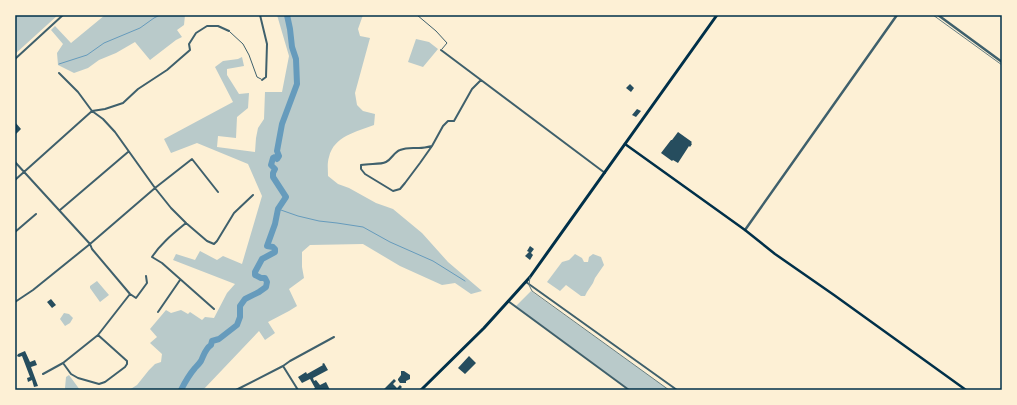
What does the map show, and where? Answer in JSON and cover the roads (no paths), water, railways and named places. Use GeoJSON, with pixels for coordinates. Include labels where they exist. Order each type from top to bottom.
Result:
{"type":"FeatureCollection","features":[{"type":"Feature","properties":{"kind":"main road"},"geometry":{"type":"LineString","coordinates":[[421,390],[484,328],[530,277],[716,15]]}},
{"type":"Feature","properties":{"kind":"main road"},"geometry":{"type":"LineString","coordinates":[[625,144],[775,254],[966,390]]}},
{"type":"Feature","properties":{"kind":"street"},"geometry":{"type":"LineString","coordinates":[[15,59],[63,15]]}},
{"type":"Feature","properties":{"kind":"street"},"geometry":{"type":"LineString","coordinates":[[260,15],[268,44],[266,77],[262,80]]}},
{"type":"Feature","properties":{"kind":"street"},"geometry":{"type":"LineString","coordinates":[[744,230],[897,15]]}},
{"type":"Feature","properties":{"kind":"street"},"geometry":{"type":"LineString","coordinates":[[938,15],[1002,62]]}},
{"type":"Feature","properties":{"kind":"street"},"geometry":{"type":"LineString","coordinates":[[15,180],[92,111],[105,110],[122,104],[138,89],[167,70],[190,50],[189,44],[196,33],[207,26],[218,26],[229,31]]}},
{"type":"Feature","properties":{"kind":"street"},"geometry":{"type":"LineString","coordinates":[[441,50],[605,172]]}},
{"type":"Feature","properties":{"kind":"street"},"geometry":{"type":"LineString","coordinates":[[59,73],[78,92],[92,111],[104,120],[115,132],[128,152],[171,208],[207,241],[214,244],[234,213],[253,195]]}},
{"type":"Feature","properties":{"kind":"street"},"geometry":{"type":"LineString","coordinates":[[432,146],[400,150],[395,152],[385,163],[361,165],[361,169],[365,174],[393,191],[400,189],[420,164],[432,146],[444,126],[448,121],[454,121],[472,89],[481,80]]}},
{"type":"Feature","properties":{"kind":"street"},"geometry":{"type":"LineString","coordinates":[[60,210],[128,152]]}},
{"type":"Feature","properties":{"kind":"street"},"geometry":{"type":"LineString","coordinates":[[15,302],[90,244],[155,188],[192,160],[218,192]]}},
{"type":"Feature","properties":{"kind":"street"},"geometry":{"type":"LineString","coordinates":[[15,162],[90,244],[92,249],[130,294],[136,298],[147,283],[146,276]]}},
{"type":"Feature","properties":{"kind":"street"},"geometry":{"type":"LineString","coordinates":[[15,232],[36,214]]}},
{"type":"Feature","properties":{"kind":"street"},"geometry":{"type":"LineString","coordinates":[[186,223],[166,240],[152,256],[214,309]]}},
{"type":"Feature","properties":{"kind":"street"},"geometry":{"type":"LineString","coordinates":[[158,312],[180,280]]}},
{"type":"Feature","properties":{"kind":"street"},"geometry":{"type":"LineString","coordinates":[[526,282],[677,390]]}},
{"type":"Feature","properties":{"kind":"street"},"geometry":{"type":"LineString","coordinates":[[43,374],[63,363],[98,335],[130,294]]}},
{"type":"Feature","properties":{"kind":"street"},"geometry":{"type":"LineString","coordinates":[[508,301],[629,390]]}},
{"type":"Feature","properties":{"kind":"street"},"geometry":{"type":"LineString","coordinates":[[63,363],[71,374],[78,378],[99,384],[105,382],[125,367],[127,361],[98,335]]}},
{"type":"Feature","properties":{"kind":"street"},"geometry":{"type":"LineString","coordinates":[[236,390],[283,366],[334,337]]}},
{"type":"Feature","properties":{"kind":"street"},"geometry":{"type":"LineString","coordinates":[[283,366],[298,390]]}},
{"type":"Feature","properties":{"kind":"lane"},"geometry":{"type":"LineString","coordinates":[[416,15],[436,31],[447,43],[441,50]]}},
{"type":"Feature","properties":{"kind":"lane"},"geometry":{"type":"LineString","coordinates":[[229,31],[243,44],[249,55],[257,77],[262,80]]}},
{"type":"Feature","properties":{"kind":"waterway"},"geometry":{"type":"LineString","coordinates":[[59,64],[87,55],[104,43],[140,28],[160,15]]}},
{"type":"Feature","properties":{"kind":"waterway"},"geometry":{"type":"LineString","coordinates":[[181,390],[189,376],[201,361],[212,341],[219,339],[237,325],[240,317],[240,306],[245,299],[266,287],[267,282],[265,278],[255,275],[255,272],[262,259],[275,252],[273,247],[267,246],[275,224],[278,209],[286,197],[273,177],[275,169],[271,165],[273,158],[275,157],[277,159],[279,156],[277,151],[282,124],[297,84],[296,59],[292,47],[287,15]]}},
{"type":"Feature","properties":{"kind":"waterway"},"geometry":{"type":"LineString","coordinates":[[278,209],[319,221],[363,227],[390,242],[433,261],[465,281]]}},
{"type":"Feature","properties":{"kind":"tram line"},"geometry":{"type":"LineString","coordinates":[[933,15],[1002,65]]}},
{"type":"Feature","properties":{"kind":"tram line"},"geometry":{"type":"LineString","coordinates":[[530,277],[529,285],[532,291],[669,390]]}}]}
